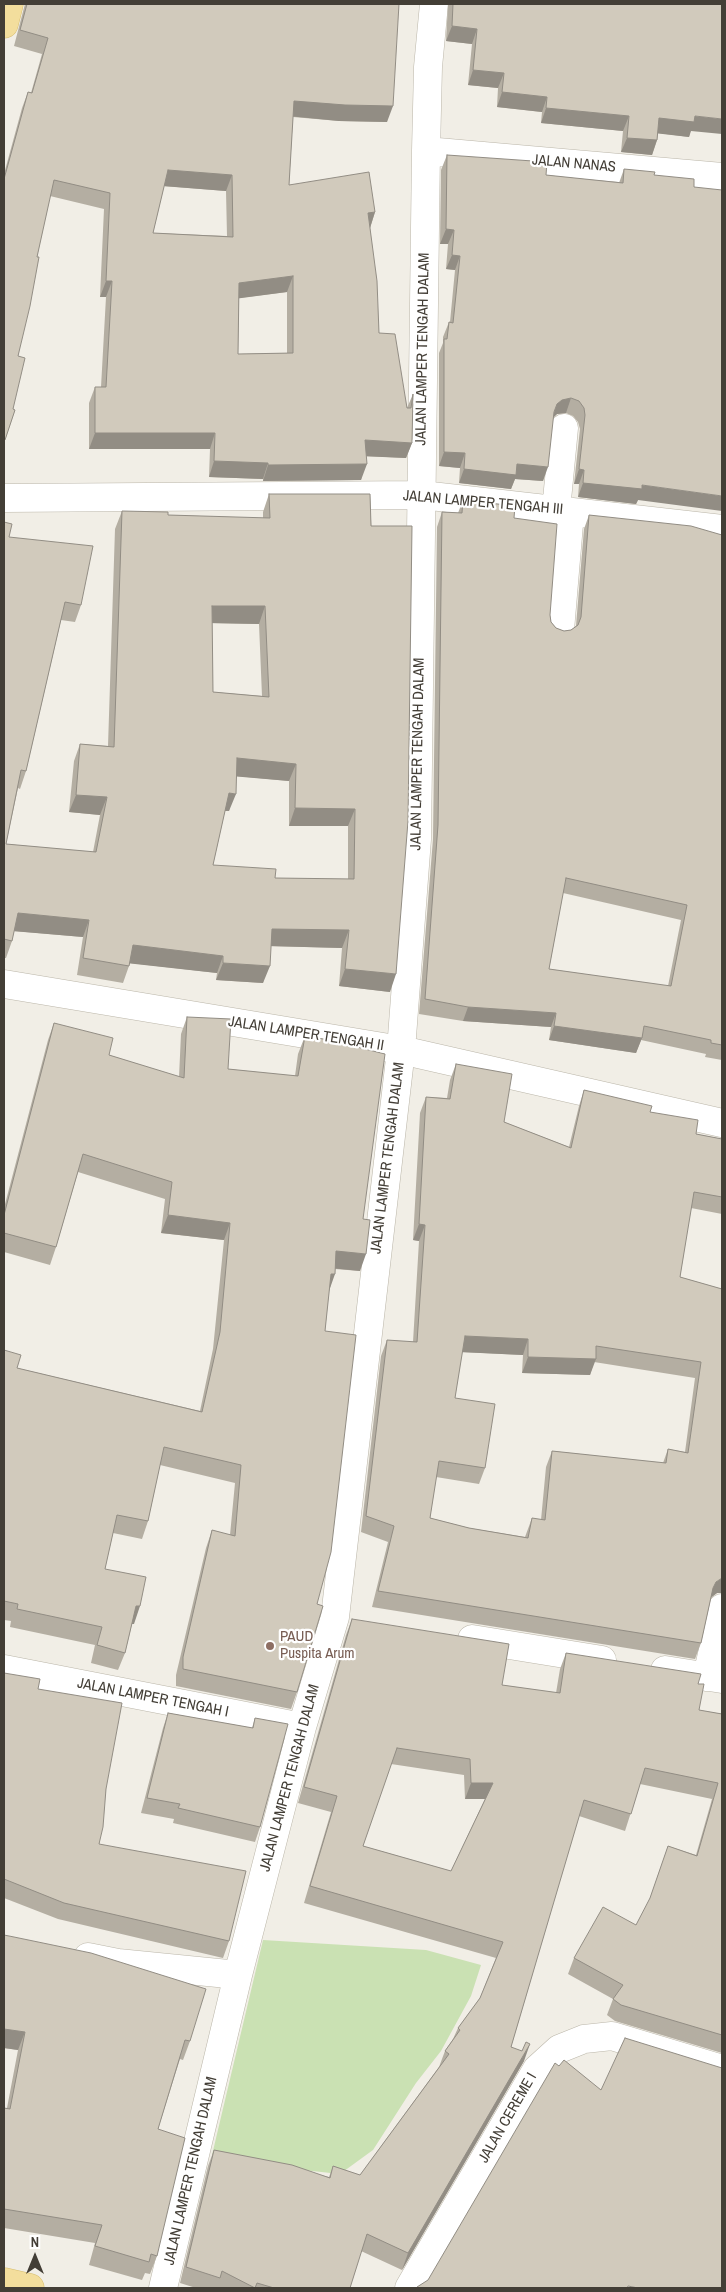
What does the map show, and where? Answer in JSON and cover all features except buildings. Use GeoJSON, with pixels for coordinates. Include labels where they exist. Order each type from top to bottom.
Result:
{"type":"FeatureCollection","features":[{"type":"Feature","properties":{"kind":"main road"},"geometry":{"type":"LineString","coordinates":[[4,24],[9,4]]}},
{"type":"Feature","properties":{"kind":"main road"},"geometry":{"type":"LineString","coordinates":[[4,2282],[30,2288]]}},
{"type":"Feature","properties":{"kind":"street","name":"JALAN LAMPER TENGAH DALAM"},"geometry":{"type":"LineString","coordinates":[[163,2288],[238,1975],[302,1726],[335,1617],[401,1050],[418,839],[426,151],[428,67],[434,4]]}},
{"type":"Feature","properties":{"kind":"street","name":"JALAN NANAS"},"geometry":{"type":"LineString","coordinates":[[426,151],[722,177]]}},
{"type":"Feature","properties":{"kind":"street"},"geometry":{"type":"LineString","coordinates":[[560,630],[564,428]]}},
{"type":"Feature","properties":{"kind":"street","name":"JALAN LAMPER TENGAH III"},"geometry":{"type":"LineString","coordinates":[[4,498],[422,495],[722,529]]}},
{"type":"Feature","properties":{"kind":"street","name":"JALAN LAMPER TENGAH II"},"geometry":{"type":"LineString","coordinates":[[4,984],[401,1050],[722,1122]]}},
{"type":"Feature","properties":{"kind":"street"},"geometry":{"type":"LineString","coordinates":[[451,1635],[715,1678],[722,1608]]}},
{"type":"Feature","properties":{"kind":"street"},"geometry":{"type":"LineString","coordinates":[[335,1617],[364,1621]]}},
{"type":"Feature","properties":{"kind":"street","name":"JALAN LAMPER TENGAH I"},"geometry":{"type":"LineString","coordinates":[[4,1669],[302,1726]]}},
{"type":"Feature","properties":{"kind":"street"},"geometry":{"type":"LineString","coordinates":[[61,1951],[118,1963],[238,1975]]}},
{"type":"Feature","properties":{"kind":"street","name":"JALAN CEREME I"},"geometry":{"type":"LineString","coordinates":[[409,2288],[537,2068],[559,2049],[584,2039],[612,2036],[722,2069]]}},
{"type":"Feature","properties":{"kind":"green space"},"geometry":{"type":"Polygon","coordinates":[[[263,1940],[426,1950],[481,1965],[471,1996],[441,2051],[416,2083],[373,2150],[340,2174],[247,2164],[212,2155],[263,1940]]]}},
{"type":"Feature","properties":{"kind":"place","name":"PAUD Puspita Arum"},"geometry":{"type":"Point","coordinates":[270,1646]}}]}
